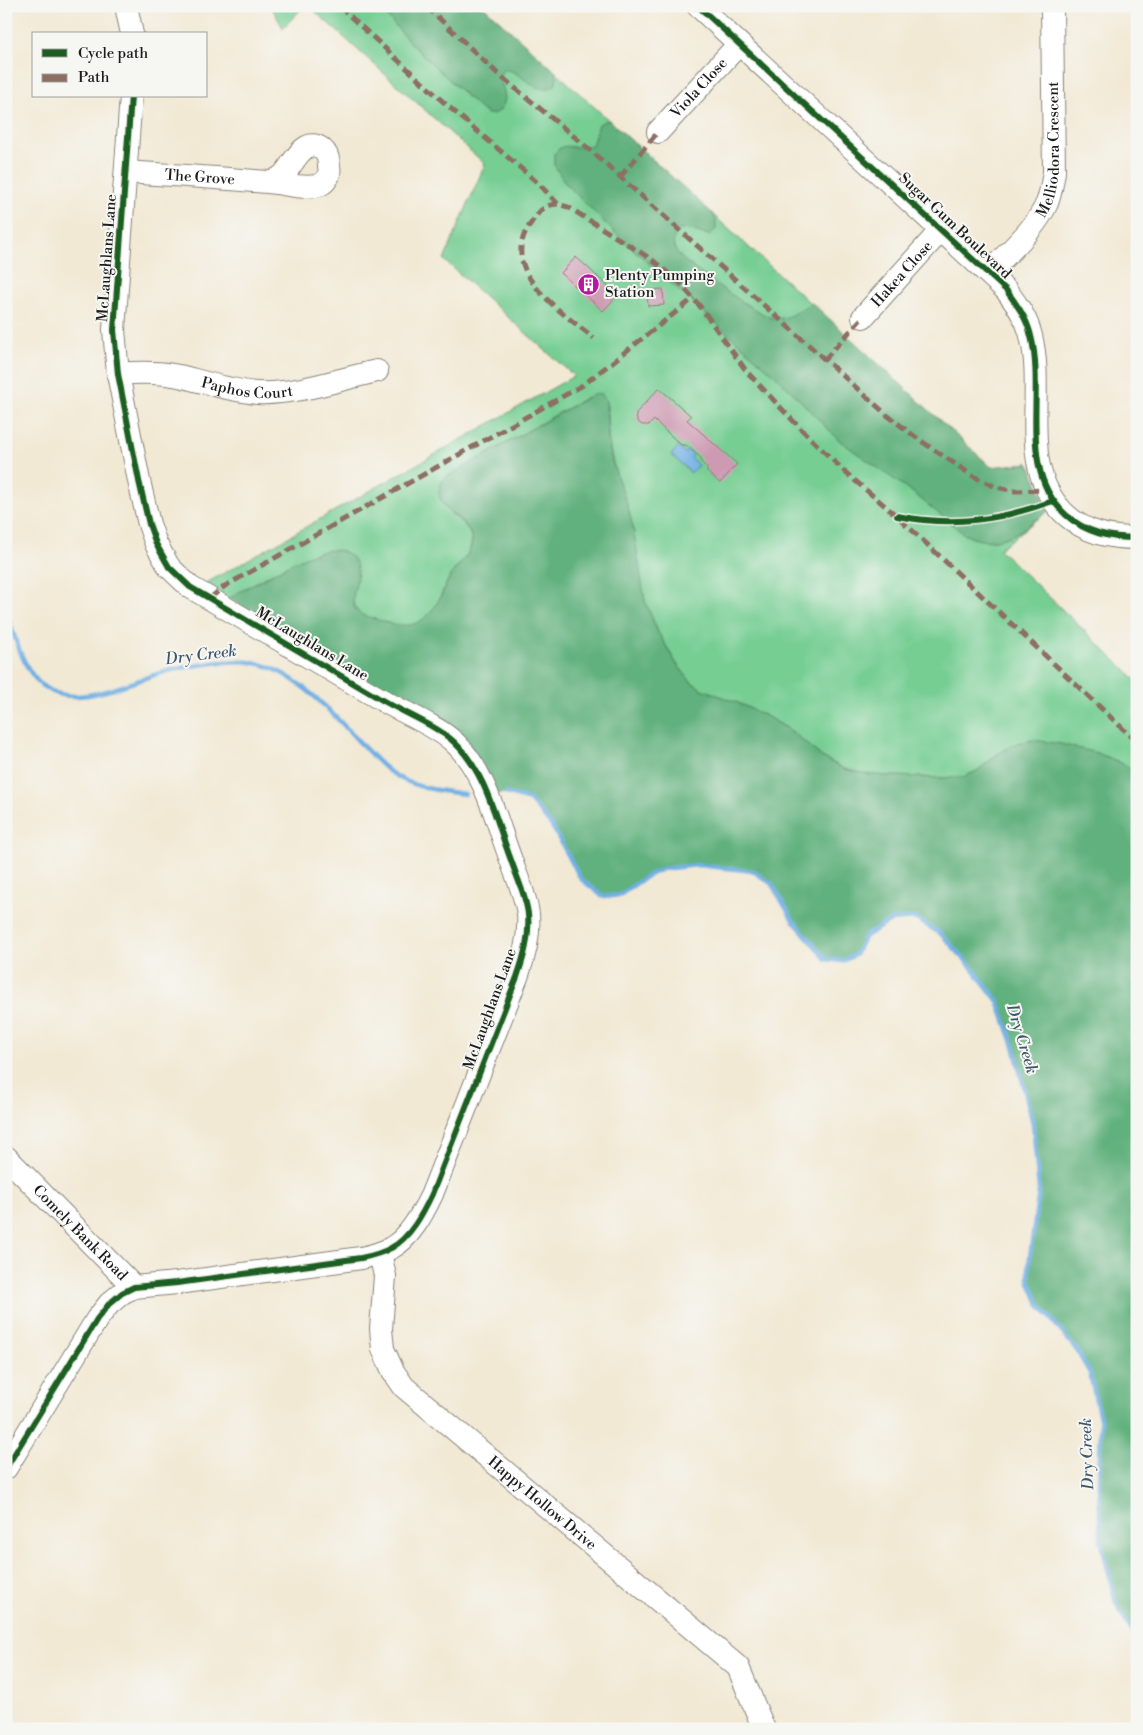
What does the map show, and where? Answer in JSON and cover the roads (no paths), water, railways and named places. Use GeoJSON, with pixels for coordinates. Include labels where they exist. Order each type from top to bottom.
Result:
{"type":"FeatureCollection","features":[{"type":"Feature","properties":{"kind":"street"},"geometry":{"type":"LineString","coordinates":[[126,6],[132,32]]}},
{"type":"Feature","properties":{"kind":"street","name":"Sugar Gum Boulevard"},"geometry":{"type":"LineString","coordinates":[[698,6],[1006,290],[1020,308],[1032,338],[1038,466],[1047,492],[1058,508],[1081,526],[1107,536],[1137,538]]}},
{"type":"Feature","properties":{"kind":"street","name":"Melliodora Crescent"},"geometry":{"type":"LineString","coordinates":[[988,273],[1038,218],[1051,190],[1054,172],[1052,6]]}},
{"type":"Feature","properties":{"kind":"street","name":"Viola Close"},"geometry":{"type":"LineString","coordinates":[[658,132],[740,44]]}},
{"type":"Feature","properties":{"kind":"street","name":"McLaughlans Lane"},"geometry":{"type":"LineString","coordinates":[[6,1468],[97,1319],[109,1304],[122,1293],[134,1287],[334,1263],[380,1253],[393,1247],[401,1240],[424,1211],[432,1194],[524,956],[529,928],[528,912],[523,895],[489,800],[476,772],[454,742],[190,587],[169,567],[156,544],[149,524],[118,374],[114,330],[131,98]]}},
{"type":"Feature","properties":{"kind":"street","name":"The Grove"},"geometry":{"type":"LineString","coordinates":[[126,172],[273,182]]}},
{"type":"Feature","properties":{"kind":"street","name":"Hakea Close"},"geometry":{"type":"LineString","coordinates":[[863,317],[941,230]]}},
{"type":"Feature","properties":{"kind":"street","name":"Paphos Court"},"geometry":{"type":"LineString","coordinates":[[118,374],[159,373],[238,391],[259,393],[287,391],[377,371]]}},
{"type":"Feature","properties":{"kind":"street","name":"Comely Bank Road"},"geometry":{"type":"LineString","coordinates":[[6,1157],[134,1287]]}},
{"type":"Feature","properties":{"kind":"street","name":"Happy Hollow Drive"},"geometry":{"type":"LineString","coordinates":[[380,1253],[385,1276],[381,1329],[383,1350],[392,1371],[404,1387],[738,1667],[764,1729]]}},
{"type":"Feature","properties":{"kind":"water"},"geometry":{"type":"Polygon","coordinates":[[[678,447],[685,453],[688,450],[693,455],[691,458],[698,465],[691,473],[671,455],[678,447]]]}},
{"type":"Feature","properties":{"kind":"waterway","name":"Dry Creek"},"geometry":{"type":"LineString","coordinates":[[6,612],[21,654],[29,670],[47,689],[61,695],[95,694],[169,671],[192,666],[242,661],[250,662],[282,673],[297,683],[340,721],[379,763],[398,777],[407,782],[436,790],[465,794]]}},
{"type":"Feature","properties":{"kind":"waterway","name":"Dry Creek"},"geometry":{"type":"LineString","coordinates":[[506,793],[530,800],[552,826],[581,879],[604,897],[620,895],[647,876],[662,869],[698,865],[753,871],[772,884],[793,920],[826,959],[842,961],[855,955],[865,936],[892,920],[915,918],[940,933],[970,965],[998,1001],[1014,1046],[1033,1124],[1039,1190],[1029,1264],[1029,1280],[1039,1304],[1076,1349],[1090,1373],[1101,1423],[1099,1485],[1101,1540],[1116,1603],[1137,1640]]}},
{"type":"Feature","properties":{"kind":"place","name":"Plenty Pumping Station"},"geometry":{"type":"Point","coordinates":[589,284]}}]}
